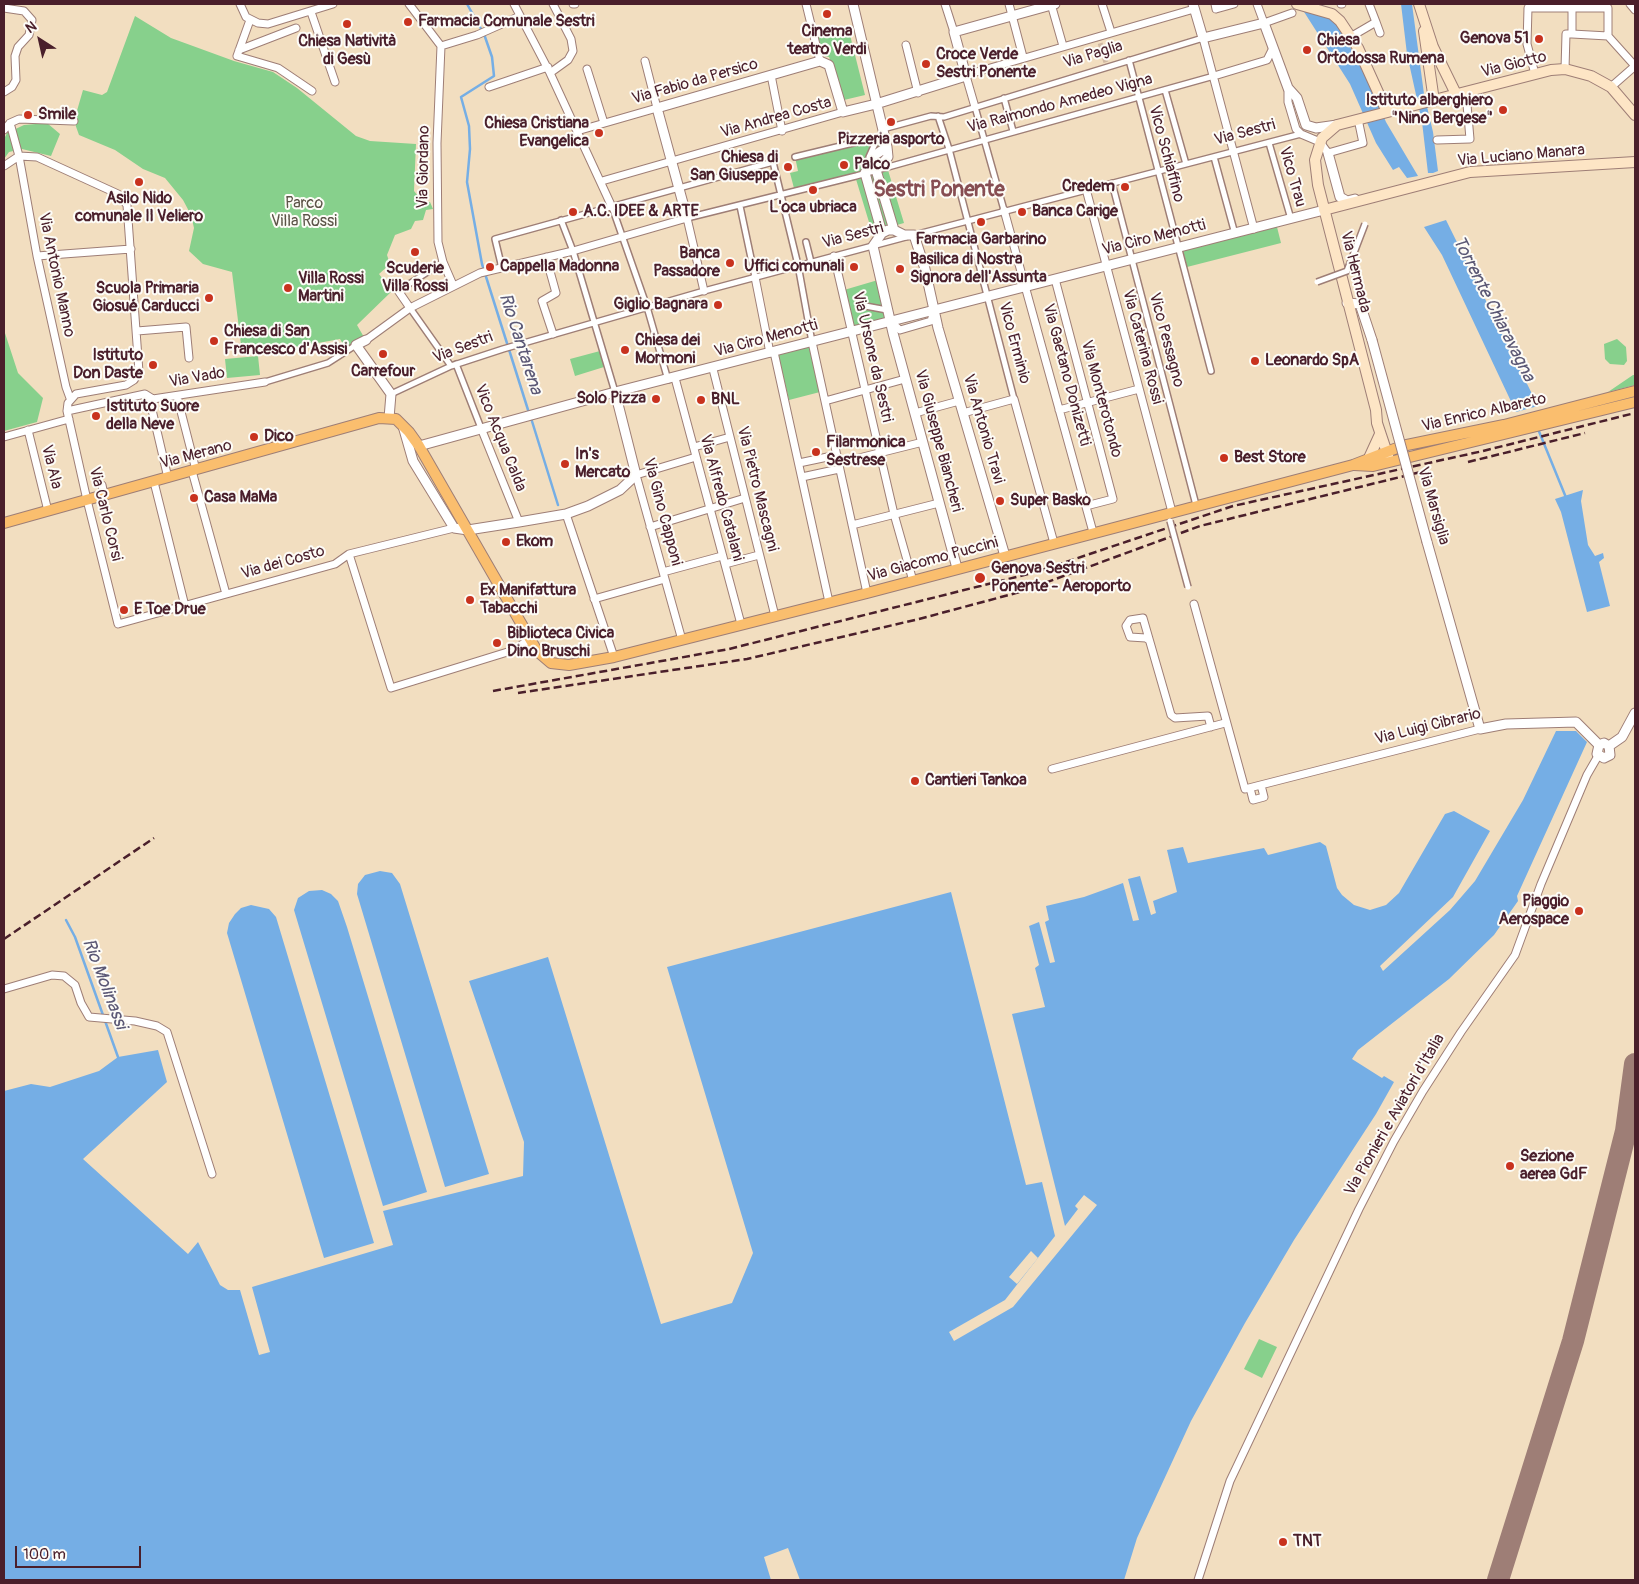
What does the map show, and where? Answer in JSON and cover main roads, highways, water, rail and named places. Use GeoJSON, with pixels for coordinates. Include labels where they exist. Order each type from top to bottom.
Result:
{"type":"FeatureCollection","features":[{"type":"Feature","properties":{"kind":"main road"},"geometry":{"type":"LineString","coordinates":[[1419,4],[1423,20],[1430,102]]}},
{"type":"Feature","properties":{"kind":"main road"},"geometry":{"type":"LineString","coordinates":[[1294,9],[1335,16],[1352,36],[1381,96],[1386,112]]}},
{"type":"Feature","properties":{"kind":"main road"},"geometry":{"type":"LineString","coordinates":[[1423,20],[1462,94]]}},
{"type":"Feature","properties":{"kind":"main road","name":"Via Giotto"},"geometry":{"type":"LineString","coordinates":[[1386,112],[1534,74],[1565,69],[1591,76],[1611,87],[1635,115]]}},
{"type":"Feature","properties":{"kind":"main road","name":"Via Hermada"},"geometry":{"type":"LineString","coordinates":[[1386,112],[1337,125],[1320,142],[1316,170],[1324,210],[1372,395],[1380,434],[1388,457]]}},
{"type":"Feature","properties":{"kind":"main road","name":"Via Luciano Manara"},"geometry":{"type":"LineString","coordinates":[[1324,210],[1470,172],[1635,162]]}},
{"type":"Feature","properties":{"kind":"main road","name":"Via Enrico Albareto"},"geometry":{"type":"LineString","coordinates":[[1371,462],[1635,391]]}},
{"type":"Feature","properties":{"kind":"main road","name":"Via Enrico Albareto"},"geometry":{"type":"LineString","coordinates":[[1388,457],[1635,402]]}},
{"type":"Feature","properties":{"kind":"main road","name":"Via Merano"},"geometry":{"type":"LineString","coordinates":[[4,520],[48,511],[87,500],[103,490],[154,482],[379,418],[396,420]]}},
{"type":"Feature","properties":{"kind":"main road","name":"Via Giacomo Puccini"},"geometry":{"type":"LineString","coordinates":[[396,420],[419,446],[530,639],[542,657],[559,665],[614,657],[867,593],[1093,532],[1171,516],[1196,505],[1371,462]]}},
{"type":"Feature","properties":{"kind":"main road"},"geometry":{"type":"LineString","coordinates":[[1371,462],[1380,434]]}},
{"type":"Feature","properties":{"kind":"water"},"geometry":{"type":"Polygon","coordinates":[[[1299,4],[1322,4],[1337,24],[1365,73],[1386,122],[1418,176],[1407,178],[1399,167],[1393,170],[1376,143],[1350,84],[1299,4]]]}},
{"type":"Feature","properties":{"kind":"water"},"geometry":{"type":"Polygon","coordinates":[[[1401,4],[1412,4],[1424,94],[1433,132],[1438,171],[1433,173],[1428,173],[1422,122],[1407,54],[1401,4]]]}},
{"type":"Feature","properties":{"kind":"water","name":"Torrente Chiaravagna"},"geometry":{"type":"Polygon","coordinates":[[[1446,220],[1538,406],[1516,412],[1442,255],[1424,227],[1446,220]]]}},
{"type":"Feature","properties":{"kind":"water"},"geometry":{"type":"Polygon","coordinates":[[[1583,490],[1581,501],[1588,545],[1595,556],[1603,553],[1604,558],[1599,562],[1610,606],[1587,612],[1561,512],[1555,499],[1583,490]]]}},
{"type":"Feature","properties":{"kind":"water"},"geometry":{"type":"Polygon","coordinates":[[[1556,731],[1576,731],[1587,742],[1517,896],[1518,901],[1494,935],[1449,979],[1358,1050],[1352,1059],[1382,1078],[1384,1076],[1394,1082],[1376,1114],[1294,1240],[1245,1323],[1191,1421],[1137,1538],[1124,1580],[800,1580],[788,1548],[764,1557],[771,1580],[4,1580],[4,1091],[31,1084],[50,1087],[99,1071],[118,1057],[158,1050],[167,1082],[83,1159],[188,1254],[198,1242],[220,1285],[228,1290],[240,1290],[259,1355],[270,1352],[252,1287],[393,1245],[383,1211],[523,1176],[524,1142],[469,981],[548,957],[661,1324],[732,1303],[753,1253],[667,967],[951,892],[1026,1185],[1042,1182],[1055,1236],[1005,1300],[949,1332],[954,1341],[1013,1307],[1097,1205],[1084,1195],[1075,1206],[1078,1209],[1065,1226],[1012,1014],[1045,1007],[1035,968],[1039,965],[1029,926],[1039,922],[1050,963],[1055,962],[1045,922],[1049,920],[1046,906],[1084,897],[1123,883],[1133,921],[1139,920],[1128,879],[1140,876],[1151,915],[1156,913],[1153,901],[1177,892],[1167,850],[1183,847],[1188,863],[1264,848],[1268,855],[1320,842],[1326,846],[1337,888],[1342,895],[1354,905],[1370,910],[1386,905],[1399,893],[1445,814],[1454,811],[1490,831],[1453,897],[1380,966],[1383,971],[1450,910],[1475,881],[1523,800],[1556,731]]]}},
{"type":"Feature","properties":{"kind":"water"},"geometry":{"type":"Polygon","coordinates":[[[380,871],[392,873],[400,884],[489,1174],[445,1187],[357,894],[358,884],[365,875],[380,871]]]}},
{"type":"Feature","properties":{"kind":"water"},"geometry":{"type":"Polygon","coordinates":[[[322,890],[331,894],[338,901],[427,1192],[383,1206],[294,910],[298,898],[309,891],[322,890]]]}},
{"type":"Feature","properties":{"kind":"water"},"geometry":{"type":"Polygon","coordinates":[[[251,905],[269,909],[276,917],[374,1243],[324,1258],[227,933],[229,923],[235,914],[241,908],[251,905]]]}},
{"type":"Feature","properties":{"kind":"waterway","name":"Rio Cantarena"},"geometry":{"type":"LineString","coordinates":[[467,4],[484,34],[492,57],[494,76],[461,97],[469,126],[470,149],[467,182],[482,264],[529,413]]}},
{"type":"Feature","properties":{"kind":"waterway","name":"Rio Cantarena"},"geometry":{"type":"LineString","coordinates":[[531,418],[558,505]]}},
{"type":"Feature","properties":{"kind":"waterway","name":"Torrente Chiaravagna"},"geometry":{"type":"LineString","coordinates":[[1538,429],[1567,500]]}},
{"type":"Feature","properties":{"kind":"waterway","name":"Rio Molinassi"},"geometry":{"type":"LineString","coordinates":[[66,920],[75,937],[118,1057]]}},
{"type":"Feature","properties":{"kind":"tunnel"},"geometry":{"type":"LineString","coordinates":[[1098,36],[1107,66]]}},
{"type":"Feature","properties":{"kind":"railway"},"geometry":{"type":"LineString","coordinates":[[493,691],[729,649],[1036,572],[1233,506],[1483,451],[1635,413]]}},
{"type":"Feature","properties":{"kind":"railway"},"geometry":{"type":"LineString","coordinates":[[1468,462],[1585,433]]}},
{"type":"Feature","properties":{"kind":"railway"},"geometry":{"type":"LineString","coordinates":[[518,693],[747,659],[919,619],[1020,592],[1200,526],[1429,470]]}},
{"type":"Feature","properties":{"kind":"railway"},"geometry":{"type":"LineString","coordinates":[[4,939],[154,838]]}},
{"type":"Feature","properties":{"kind":"place","name":"Cinema teatro Verdi"},"geometry":{"type":"Point","coordinates":[827,14]}},
{"type":"Feature","properties":{"kind":"place","name":"Farmacia Comunale Sestri"},"geometry":{"type":"Point","coordinates":[408,22]}},
{"type":"Feature","properties":{"kind":"place","name":"Chiesa Natività di Gesù"},"geometry":{"type":"Point","coordinates":[347,24]}},
{"type":"Feature","properties":{"kind":"place","name":"Genova 51"},"geometry":{"type":"Point","coordinates":[1539,39]}},
{"type":"Feature","properties":{"kind":"place","name":"Chiesa Ortodossa Rumena"},"geometry":{"type":"Point","coordinates":[1307,50]}},
{"type":"Feature","properties":{"kind":"place","name":"Croce Verde Sestri Ponente"},"geometry":{"type":"Point","coordinates":[926,64]}},
{"type":"Feature","properties":{"kind":"place","name":"Istituto alberghiero \"Nino Bergese\""},"geometry":{"type":"Point","coordinates":[1503,110]}},
{"type":"Feature","properties":{"kind":"place","name":"Smile"},"geometry":{"type":"Point","coordinates":[28,115]}},
{"type":"Feature","properties":{"kind":"place","name":"Pizzeria asporto"},"geometry":{"type":"Point","coordinates":[891,122]}},
{"type":"Feature","properties":{"kind":"place","name":"Chiesa Cristiana Evangelica"},"geometry":{"type":"Point","coordinates":[599,133]}},
{"type":"Feature","properties":{"kind":"place","name":"Palco"},"geometry":{"type":"Point","coordinates":[844,165]}},
{"type":"Feature","properties":{"kind":"place","name":"Chiesa di San Giuseppe"},"geometry":{"type":"Point","coordinates":[788,167]}},
{"type":"Feature","properties":{"kind":"place","name":"Asilo Nido comunale Il Veliero"},"geometry":{"type":"Point","coordinates":[139,182]}},
{"type":"Feature","properties":{"kind":"place","name":"Credem"},"geometry":{"type":"Point","coordinates":[1125,187]}},
{"type":"Feature","properties":{"kind":"place","name":"L'oca ubriaca"},"geometry":{"type":"Point","coordinates":[813,190]}},
{"type":"Feature","properties":{"kind":"place","name":"A.C. IDEE & ARTE"},"geometry":{"type":"Point","coordinates":[573,212]}},
{"type":"Feature","properties":{"kind":"place","name":"Banca Carige"},"geometry":{"type":"Point","coordinates":[1022,212]}},
{"type":"Feature","properties":{"kind":"place","name":"Farmacia Garbarino"},"geometry":{"type":"Point","coordinates":[981,222]}},
{"type":"Feature","properties":{"kind":"place","name":"Scuderie Villa Rossi"},"geometry":{"type":"Point","coordinates":[415,252]}},
{"type":"Feature","properties":{"kind":"place","name":"Banca Passadore"},"geometry":{"type":"Point","coordinates":[730,263]}},
{"type":"Feature","properties":{"kind":"place","name":"Cappella Madonna"},"geometry":{"type":"Point","coordinates":[490,267]}},
{"type":"Feature","properties":{"kind":"place","name":"Uffici comunali"},"geometry":{"type":"Point","coordinates":[854,267]}},
{"type":"Feature","properties":{"kind":"place","name":"Basilica di Nostra Signora dell'Assunta"},"geometry":{"type":"Point","coordinates":[900,269]}},
{"type":"Feature","properties":{"kind":"place","name":"Villa Rossi Martini"},"geometry":{"type":"Point","coordinates":[288,288]}},
{"type":"Feature","properties":{"kind":"place","name":"Scuola Primaria Giosué Carducci"},"geometry":{"type":"Point","coordinates":[209,298]}},
{"type":"Feature","properties":{"kind":"place","name":"Giglio Bagnara"},"geometry":{"type":"Point","coordinates":[718,305]}},
{"type":"Feature","properties":{"kind":"place","name":"Chiesa di San Francesco d'Assisi"},"geometry":{"type":"Point","coordinates":[214,341]}},
{"type":"Feature","properties":{"kind":"place","name":"Chiesa dei Mormoni"},"geometry":{"type":"Point","coordinates":[625,350]}},
{"type":"Feature","properties":{"kind":"place","name":"Carrefour"},"geometry":{"type":"Point","coordinates":[383,354]}},
{"type":"Feature","properties":{"kind":"place","name":"Leonardo SpA"},"geometry":{"type":"Point","coordinates":[1255,361]}},
{"type":"Feature","properties":{"kind":"place","name":"Istituto Don Daste"},"geometry":{"type":"Point","coordinates":[153,365]}},
{"type":"Feature","properties":{"kind":"place","name":"Solo Pizza"},"geometry":{"type":"Point","coordinates":[656,399]}},
{"type":"Feature","properties":{"kind":"place","name":"BNL"},"geometry":{"type":"Point","coordinates":[701,400]}},
{"type":"Feature","properties":{"kind":"place","name":"Istituto Suore della Neve"},"geometry":{"type":"Point","coordinates":[96,416]}},
{"type":"Feature","properties":{"kind":"place","name":"Dico"},"geometry":{"type":"Point","coordinates":[254,437]}},
{"type":"Feature","properties":{"kind":"place","name":"Filarmonica Sestrese"},"geometry":{"type":"Point","coordinates":[816,452]}},
{"type":"Feature","properties":{"kind":"place","name":"Best Store"},"geometry":{"type":"Point","coordinates":[1224,458]}},
{"type":"Feature","properties":{"kind":"place","name":"In's Mercato"},"geometry":{"type":"Point","coordinates":[565,464]}},
{"type":"Feature","properties":{"kind":"place","name":"Casa MaMa"},"geometry":{"type":"Point","coordinates":[194,498]}},
{"type":"Feature","properties":{"kind":"place","name":"Super Basko"},"geometry":{"type":"Point","coordinates":[1000,501]}},
{"type":"Feature","properties":{"kind":"place","name":"Ekom"},"geometry":{"type":"Point","coordinates":[506,542]}},
{"type":"Feature","properties":{"kind":"place","name":"Genova Sestri Ponente - Aeroporto"},"geometry":{"type":"Point","coordinates":[980,578]}},
{"type":"Feature","properties":{"kind":"place","name":"Ex Manifattura Tabacchi"},"geometry":{"type":"Point","coordinates":[470,600]}},
{"type":"Feature","properties":{"kind":"place","name":"E Toe Drue"},"geometry":{"type":"Point","coordinates":[124,610]}},
{"type":"Feature","properties":{"kind":"place","name":"Biblioteca Civica Dino Bruschi"},"geometry":{"type":"Point","coordinates":[497,643]}},
{"type":"Feature","properties":{"kind":"place","name":"Cantieri Tankoa"},"geometry":{"type":"Point","coordinates":[915,781]}},
{"type":"Feature","properties":{"kind":"place","name":"Piaggio Aerospace"},"geometry":{"type":"Point","coordinates":[1579,911]}},
{"type":"Feature","properties":{"kind":"place","name":"Sezione aerea GdF"},"geometry":{"type":"Point","coordinates":[1510,1166]}},
{"type":"Feature","properties":{"kind":"place","name":"TNT"},"geometry":{"type":"Point","coordinates":[1283,1542]}},
{"type":"Feature","properties":{"kind":"district","name":"Sestri Ponente"},"geometry":{"type":"Point","coordinates":[939,191]}},
{"type":"Feature","properties":{"kind":"park label","name":"Parco Villa Rossi"},"geometry":{"type":"Point","coordinates":[304,213]}}]}
